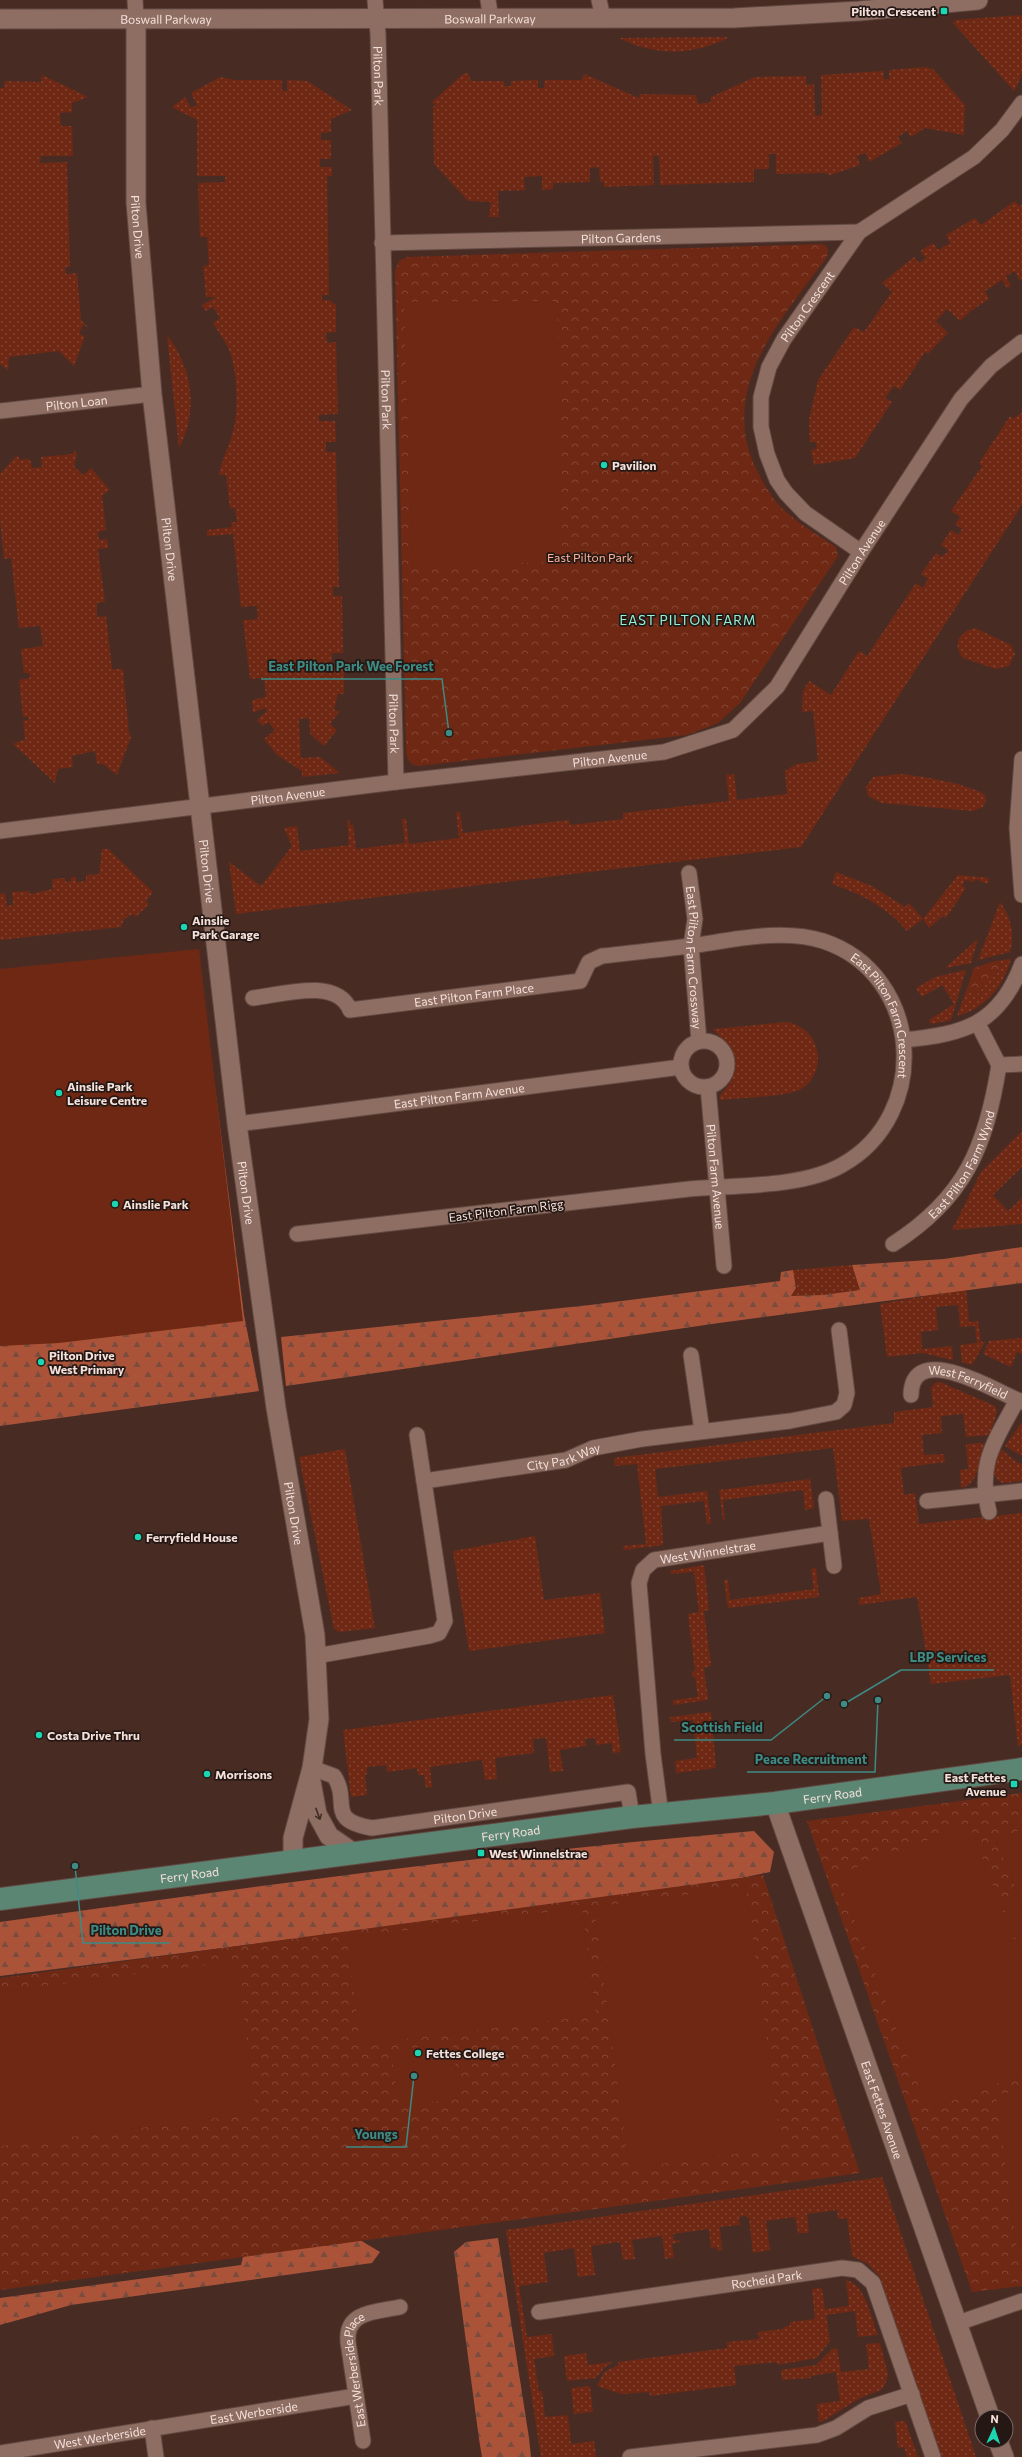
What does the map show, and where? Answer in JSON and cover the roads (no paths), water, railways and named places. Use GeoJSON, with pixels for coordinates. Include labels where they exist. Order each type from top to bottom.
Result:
{"type":"FeatureCollection","features":[{"type":"Feature","properties":{"kind":"main road","name":"Ferry Road"},"geometry":{"type":"LineString","coordinates":[[0,1899],[632,1817],[775,1803],[1022,1769]]}},
{"type":"Feature","properties":{"kind":"street"},"geometry":{"type":"LineString","coordinates":[[488,0],[491,19]]}},
{"type":"Feature","properties":{"kind":"street"},"geometry":{"type":"LineString","coordinates":[[600,0],[603,18]]}},
{"type":"Feature","properties":{"kind":"street","name":"Boswall Parkway"},"geometry":{"type":"LineString","coordinates":[[0,19],[136,9],[376,9],[491,19],[734,18],[823,14],[978,0]]}},
{"type":"Feature","properties":{"kind":"street","name":"Pilton Drive"},"geometry":{"type":"LineString","coordinates":[[136,9],[136,203],[152,394],[237,1124],[276,1408],[315,1635],[319,1719],[311,1772],[293,1838],[293,1862]]}},
{"type":"Feature","properties":{"kind":"street","name":"Pilton Park"},"geometry":{"type":"LineString","coordinates":[[376,9],[396,782]]}},
{"type":"Feature","properties":{"kind":"street","name":"Pilton Crescent"},"geometry":{"type":"LineString","coordinates":[[861,552],[805,513],[786,493],[771,467],[763,441],[760,419],[765,380],[776,354],[859,232],[974,157],[1002,130],[1022,103]]}},
{"type":"Feature","properties":{"kind":"street","name":"Pilton Gardens"},"geometry":{"type":"LineString","coordinates":[[382,243],[859,232]]}},
{"type":"Feature","properties":{"kind":"street","name":"Pilton Avenue"},"geometry":{"type":"LineString","coordinates":[[0,831],[200,808],[396,782],[664,752],[733,730],[777,687],[861,552],[961,399],[991,366],[1022,342]]}},
{"type":"Feature","properties":{"kind":"street","name":"Pilton Loan"},"geometry":{"type":"LineString","coordinates":[[0,411],[152,394]]}},
{"type":"Feature","properties":{"kind":"street"},"geometry":{"type":"LineString","coordinates":[[1022,759],[1017,828],[1022,895]]}},
{"type":"Feature","properties":{"kind":"street","name":"East Pilton Farm Crossway"},"geometry":{"type":"LineString","coordinates":[[689,874],[695,919],[691,946],[699,1041]]}},
{"type":"Feature","properties":{"kind":"street","name":"East Pilton Farm Crescent"},"geometry":{"type":"LineString","coordinates":[[691,946],[788,936],[809,938],[833,945],[854,956],[878,979],[894,1004],[904,1040],[903,1074],[897,1101],[883,1128],[862,1151],[834,1169],[809,1177],[716,1188]]}},
{"type":"Feature","properties":{"kind":"street","name":"East Pilton Farm Place"},"geometry":{"type":"LineString","coordinates":[[252,998],[326,990],[339,996],[350,1010],[580,981],[589,962],[602,956],[691,946]]}},
{"type":"Feature","properties":{"kind":"street"},"geometry":{"type":"LineString","coordinates":[[904,1040],[930,1037],[978,1024],[996,1008],[1015,981],[1022,964]]}},
{"type":"Feature","properties":{"kind":"street"},"geometry":{"type":"LineString","coordinates":[[978,1024],[999,1065],[1022,1064]]}},
{"type":"Feature","properties":{"kind":"street"},"geometry":{"type":"LineString","coordinates":[[699,1041],[714,1043],[725,1053],[727,1060],[725,1075],[721,1081],[708,1088],[693,1085],[683,1074],[681,1067],[683,1054],[687,1048],[699,1041]]}},
{"type":"Feature","properties":{"kind":"street","name":"East Pilton Farm Wynd"},"geometry":{"type":"LineString","coordinates":[[893,1244],[931,1216],[970,1168],[992,1107],[999,1065]]}},
{"type":"Feature","properties":{"kind":"street","name":"East Pilton Farm Avenue"},"geometry":{"type":"LineString","coordinates":[[237,1124],[681,1067]]}},
{"type":"Feature","properties":{"kind":"street","name":"Pilton Farm Avenue"},"geometry":{"type":"LineString","coordinates":[[708,1088],[724,1266]]}},
{"type":"Feature","properties":{"kind":"street","name":"East Pilton Farm Rigg"},"geometry":{"type":"LineString","coordinates":[[296,1234],[716,1188]]}},
{"type":"Feature","properties":{"kind":"street","name":"City Park Way"},"geometry":{"type":"LineString","coordinates":[[424,1481],[566,1460],[593,1448],[836,1412],[844,1405],[847,1393],[839,1330]]}},
{"type":"Feature","properties":{"kind":"street"},"geometry":{"type":"LineString","coordinates":[[691,1355],[702,1431]]}},
{"type":"Feature","properties":{"kind":"street","name":"West Ferryfield"},"geometry":{"type":"LineString","coordinates":[[911,1395],[911,1385],[917,1376],[928,1369],[936,1369],[956,1374],[1020,1401],[988,1458],[984,1476],[985,1495],[989,1512]]}},
{"type":"Feature","properties":{"kind":"street"},"geometry":{"type":"LineString","coordinates":[[316,1656],[438,1633],[445,1622],[417,1435]]}},
{"type":"Feature","properties":{"kind":"street"},"geometry":{"type":"LineString","coordinates":[[927,1501],[1022,1491]]}},
{"type":"Feature","properties":{"kind":"street"},"geometry":{"type":"LineString","coordinates":[[826,1499],[834,1566]]}},
{"type":"Feature","properties":{"kind":"street","name":"West Winnelstrae"},"geometry":{"type":"LineString","coordinates":[[661,1815],[653,1754],[639,1583],[643,1570],[654,1560],[830,1534]]}},
{"type":"Feature","properties":{"kind":"street","name":"Pilton Drive"},"geometry":{"type":"LineString","coordinates":[[311,1772],[334,1776],[338,1784],[343,1813],[352,1823],[368,1827],[628,1792],[632,1817]]}},
{"type":"Feature","properties":{"kind":"street","name":"Pilton Drive"},"geometry":{"type":"LineString","coordinates":[[311,1772],[317,1814],[329,1836],[355,1854]]}},
{"type":"Feature","properties":{"kind":"street","name":"East Fettes Avenue"},"geometry":{"type":"LineString","coordinates":[[775,1803],[987,2409]]}},
{"type":"Feature","properties":{"kind":"street","name":"Rocheid Park"},"geometry":{"type":"LineString","coordinates":[[539,2312],[829,2270],[854,2269],[868,2276],[873,2283],[933,2457]]}},
{"type":"Feature","properties":{"kind":"street"},"geometry":{"type":"LineString","coordinates":[[958,2323],[1022,2301]]}},
{"type":"Feature","properties":{"kind":"street","name":"East Werberside Place"},"geometry":{"type":"LineString","coordinates":[[363,2441],[348,2342],[350,2325],[362,2315],[400,2307]]}},
{"type":"Feature","properties":{"kind":"street"},"geometry":{"type":"LineString","coordinates":[[630,2457],[817,2435],[836,2428],[868,2408],[912,2394]]}},
{"type":"Feature","properties":{"kind":"street","name":"East Werberside"},"geometry":{"type":"LineString","coordinates":[[152,2428],[356,2396]]}},
{"type":"Feature","properties":{"kind":"street"},"geometry":{"type":"LineString","coordinates":[[152,2428],[156,2457]]}},
{"type":"Feature","properties":{"kind":"street","name":"West Werberside"},"geometry":{"type":"LineString","coordinates":[[0,2453],[152,2428]]}},
{"type":"Feature","properties":{"kind":"place","name":"Pilton Crescent"},"geometry":{"type":"Point","coordinates":[944,11]}},
{"type":"Feature","properties":{"kind":"place","name":"Pavilion"},"geometry":{"type":"Point","coordinates":[604,465]}},
{"type":"Feature","properties":{"kind":"place","name":"East Pilton Park Wee Forest"},"geometry":{"type":"Point","coordinates":[449,733]}},
{"type":"Feature","properties":{"kind":"place","name":"Ainslie Park Garage"},"geometry":{"type":"Point","coordinates":[184,927]}},
{"type":"Feature","properties":{"kind":"place","name":"Ainslie Park Leisure Centre"},"geometry":{"type":"Point","coordinates":[59,1093]}},
{"type":"Feature","properties":{"kind":"place","name":"Ainslie Park"},"geometry":{"type":"Point","coordinates":[115,1204]}},
{"type":"Feature","properties":{"kind":"place","name":"Pilton Drive West Primary"},"geometry":{"type":"Point","coordinates":[41,1362]}},
{"type":"Feature","properties":{"kind":"place","name":"Ferryfield House"},"geometry":{"type":"Point","coordinates":[138,1537]}},
{"type":"Feature","properties":{"kind":"place","name":"Scottish Field"},"geometry":{"type":"Point","coordinates":[827,1696]}},
{"type":"Feature","properties":{"kind":"place","name":"Peace Recruitment"},"geometry":{"type":"Point","coordinates":[878,1700]}},
{"type":"Feature","properties":{"kind":"place","name":"LBP Services"},"geometry":{"type":"Point","coordinates":[844,1704]}},
{"type":"Feature","properties":{"kind":"place","name":"Costa Drive Thru"},"geometry":{"type":"Point","coordinates":[39,1735]}},
{"type":"Feature","properties":{"kind":"place","name":"Morrisons"},"geometry":{"type":"Point","coordinates":[207,1774]}},
{"type":"Feature","properties":{"kind":"place","name":"East Fettes Avenue"},"geometry":{"type":"Point","coordinates":[1014,1784]}},
{"type":"Feature","properties":{"kind":"place","name":"West Winnelstrae"},"geometry":{"type":"Point","coordinates":[481,1853]}},
{"type":"Feature","properties":{"kind":"place","name":"Pilton Drive"},"geometry":{"type":"Point","coordinates":[75,1866]}},
{"type":"Feature","properties":{"kind":"place","name":"Fettes College"},"geometry":{"type":"Point","coordinates":[418,2053]}},
{"type":"Feature","properties":{"kind":"place","name":"Youngs"},"geometry":{"type":"Point","coordinates":[414,2076]}},
{"type":"Feature","properties":{"kind":"district","name":"EAST PILTON FARM"},"geometry":{"type":"Point","coordinates":[688,620]}},
{"type":"Feature","properties":{"kind":"park label","name":"East Pilton Park"},"geometry":{"type":"Point","coordinates":[590,557]}}]}
